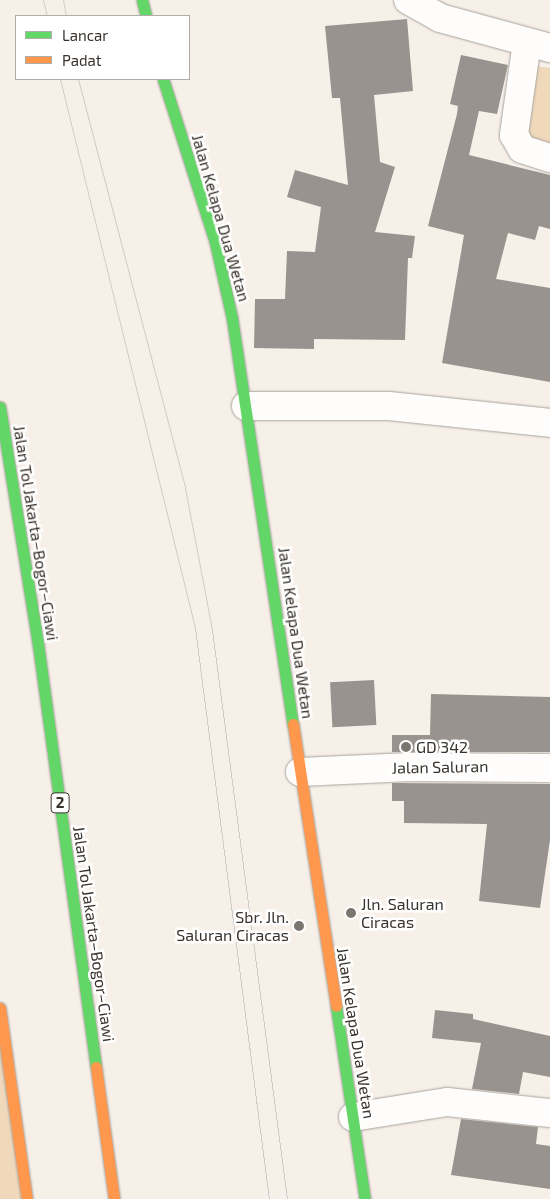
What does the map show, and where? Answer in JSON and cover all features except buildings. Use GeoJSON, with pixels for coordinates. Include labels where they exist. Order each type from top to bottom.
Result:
{"type":"FeatureCollection","features":[{"type":"Feature","properties":{"kind":"main road"},"geometry":{"type":"LineString","coordinates":[[142,0],[146,15]]}},
{"type":"Feature","properties":{"kind":"main road","name":"Jalan Kelapa Dua Wetan"},"geometry":{"type":"LineString","coordinates":[[163,80],[215,242],[246,406],[365,1199]]}},
{"type":"Feature","properties":{"kind":"main road","name":"Jalan Tol Jakarta–Bogor–Ciawi"},"geometry":{"type":"LineString","coordinates":[[0,408],[38,644],[114,1199]]}},
{"type":"Feature","properties":{"kind":"main road"},"geometry":{"type":"LineString","coordinates":[[0,1008],[27,1199]]}},
{"type":"Feature","properties":{"kind":"street"},"geometry":{"type":"LineString","coordinates":[[408,0],[440,18],[538,45],[514,136],[522,150],[550,158]]}},
{"type":"Feature","properties":{"kind":"street"},"geometry":{"type":"LineString","coordinates":[[246,406],[389,406],[550,423]]}},
{"type":"Feature","properties":{"kind":"street","name":"Jalan Saluran"},"geometry":{"type":"LineString","coordinates":[[300,772],[410,767],[550,768]]}},
{"type":"Feature","properties":{"kind":"street"},"geometry":{"type":"LineString","coordinates":[[353,1117],[447,1102],[550,1113]]}},
{"type":"Feature","properties":{"kind":"shaded area"},"geometry":{"type":"Polygon","coordinates":[[[535,66],[550,68],[550,145],[522,140],[535,66]]]}},
{"type":"Feature","properties":{"kind":"shaded area"},"geometry":{"type":"Polygon","coordinates":[[[0,1008],[27,1199],[0,1199],[0,1008]]]}},
{"type":"Feature","properties":{"kind":"tram line"},"geometry":{"type":"LineString","coordinates":[[43,0],[47,15]]}},
{"type":"Feature","properties":{"kind":"tram line"},"geometry":{"type":"LineString","coordinates":[[63,0],[66,15]]}},
{"type":"Feature","properties":{"kind":"tram line"},"geometry":{"type":"LineString","coordinates":[[60,80],[195,628],[269,1199]]}},
{"type":"Feature","properties":{"kind":"tram line"},"geometry":{"type":"LineString","coordinates":[[78,80],[185,488],[212,630],[287,1199]]}},
{"type":"Feature","properties":{"kind":"traffic: fast"},"geometry":{"type":"LineString","coordinates":[[142,0],[146,15]]}},
{"type":"Feature","properties":{"kind":"traffic: fast"},"geometry":{"type":"LineString","coordinates":[[163,80],[215,242],[232,318],[293,724]]}},
{"type":"Feature","properties":{"kind":"traffic: fast"},"geometry":{"type":"LineString","coordinates":[[0,407],[38,644],[96,1067]]}},
{"type":"Feature","properties":{"kind":"traffic: fast"},"geometry":{"type":"LineString","coordinates":[[336,1006],[365,1199]]}},
{"type":"Feature","properties":{"kind":"traffic: slow"},"geometry":{"type":"LineString","coordinates":[[293,724],[336,1006]]}},
{"type":"Feature","properties":{"kind":"traffic: slow"},"geometry":{"type":"LineString","coordinates":[[0,1008],[27,1199]]}},
{"type":"Feature","properties":{"kind":"traffic: slow"},"geometry":{"type":"LineString","coordinates":[[96,1067],[114,1199]]}},
{"type":"Feature","properties":{"kind":"place","name":"GD 342"},"geometry":{"type":"Point","coordinates":[406,747]}},
{"type":"Feature","properties":{"kind":"place","name":"Jln. Saluran Ciracas"},"geometry":{"type":"Point","coordinates":[351,913]}},
{"type":"Feature","properties":{"kind":"place","name":"Sbr. Jln. Saluran Ciracas"},"geometry":{"type":"Point","coordinates":[299,926]}}]}
